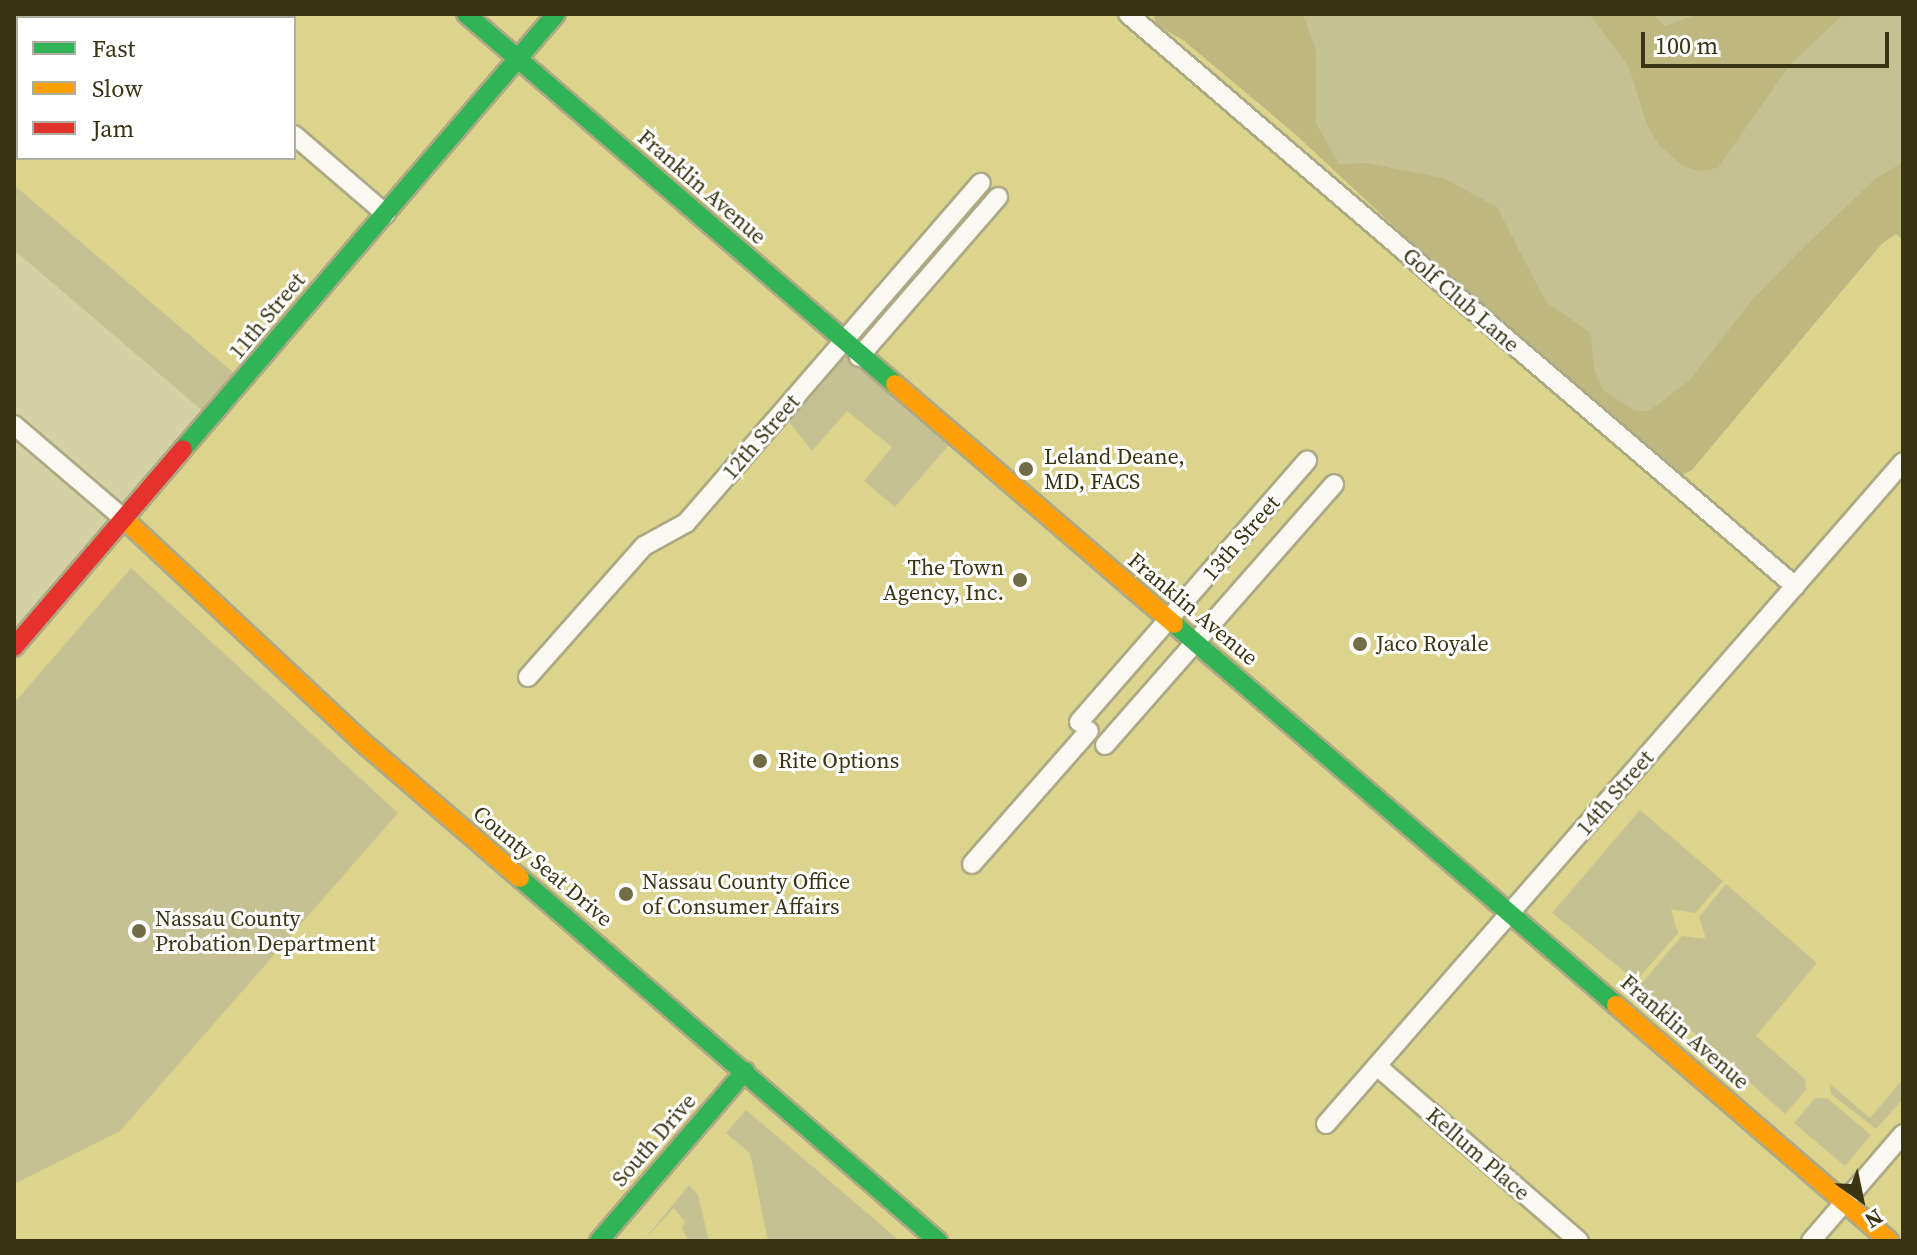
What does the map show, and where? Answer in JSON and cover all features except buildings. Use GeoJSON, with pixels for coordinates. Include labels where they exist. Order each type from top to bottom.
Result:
{"type":"FeatureCollection","features":[{"type":"Feature","properties":{"kind":"main road","name":"Franklin Avenue"},"geometry":{"type":"LineString","coordinates":[[466,14],[859,357],[1196,643],[1889,1241]]}},
{"type":"Feature","properties":{"kind":"main road","name":"11th Street"},"geometry":{"type":"LineString","coordinates":[[14,647],[556,14]]}},
{"type":"Feature","properties":{"kind":"main road","name":"County Seat Drive"},"geometry":{"type":"LineString","coordinates":[[124,519],[367,746],[938,1241]]}},
{"type":"Feature","properties":{"kind":"main road","name":"South Drive"},"geometry":{"type":"LineString","coordinates":[[599,1241],[745,1071]]}},
{"type":"Feature","properties":{"kind":"street","name":"Golf Club Lane"},"geometry":{"type":"LineString","coordinates":[[1128,14],[1795,586]]}},
{"type":"Feature","properties":{"kind":"street"},"geometry":{"type":"LineString","coordinates":[[296,137],[386,214]]}},
{"type":"Feature","properties":{"kind":"street","name":"12th Street"},"geometry":{"type":"LineString","coordinates":[[528,677],[644,546],[686,523],[981,183]]}},
{"type":"Feature","properties":{"kind":"street"},"geometry":{"type":"LineString","coordinates":[[859,357],[998,197]]}},
{"type":"Feature","properties":{"kind":"street"},"geometry":{"type":"LineString","coordinates":[[14,425],[124,519]]}},
{"type":"Feature","properties":{"kind":"street","name":"13th Street"},"geometry":{"type":"LineString","coordinates":[[972,864],[1169,620],[1307,461]]}},
{"type":"Feature","properties":{"kind":"street","name":"14th Street"},"geometry":{"type":"LineString","coordinates":[[1326,1124],[1903,462]]}},
{"type":"Feature","properties":{"kind":"street"},"geometry":{"type":"LineString","coordinates":[[1105,745],[1334,484]]}},
{"type":"Feature","properties":{"kind":"street","name":"Kellum Place"},"geometry":{"type":"LineString","coordinates":[[1377,1066],[1579,1241]]}},
{"type":"Feature","properties":{"kind":"street"},"geometry":{"type":"LineString","coordinates":[[1811,1241],[1903,1134]]}},
{"type":"Feature","properties":{"kind":"shaded area"},"geometry":{"type":"Polygon","coordinates":[[[14,14],[1166,14],[1162,19],[1364,193],[1902,219],[1903,1241],[14,1241],[14,647],[243,381],[14,185],[14,14]]]}},
{"type":"Feature","properties":{"kind":"shaded area"},"geometry":{"type":"Polygon","coordinates":[[[1153,14],[1303,14],[1316,51],[1316,123],[1339,164],[1366,163],[1443,178],[1497,207],[1546,302],[1591,333],[1594,369],[1603,390],[1635,411],[1649,411],[1689,381],[1752,300],[1875,179],[1903,162],[1903,240],[1896,234],[1881,244],[1692,470],[1678,477],[1459,287],[1294,133],[1183,40],[1157,25],[1153,14]]]}},
{"type":"Feature","properties":{"kind":"shaded area"},"geometry":{"type":"Polygon","coordinates":[[[1166,14],[1903,14],[1903,220],[1684,473],[1162,18],[1166,14]]]}},
{"type":"Feature","properties":{"kind":"shaded area"},"geometry":{"type":"Polygon","coordinates":[[[1589,14],[1653,14],[1665,26],[1698,14],[1844,14],[1789,66],[1718,168],[1699,171],[1683,166],[1659,145],[1647,125],[1629,67],[1589,14]]]}},
{"type":"Feature","properties":{"kind":"shaded area"},"geometry":{"type":"Polygon","coordinates":[[[14,185],[243,381],[211,418],[14,250],[14,185]]]}},
{"type":"Feature","properties":{"kind":"shaded area"},"geometry":{"type":"Polygon","coordinates":[[[842,342],[955,438],[895,507],[864,481],[892,447],[847,411],[812,451],[782,413],[842,342]]]}},
{"type":"Feature","properties":{"kind":"shaded area"},"geometry":{"type":"Polygon","coordinates":[[[131,568],[398,813],[120,1131],[14,1184],[14,703],[131,568]]]}},
{"type":"Feature","properties":{"kind":"shaded area"},"geometry":{"type":"Polygon","coordinates":[[[1640,810],[1723,881],[1695,913],[1671,909],[1678,933],[1636,981],[1552,913],[1640,810]]]}},
{"type":"Feature","properties":{"kind":"shaded area"},"geometry":{"type":"Polygon","coordinates":[[[1726,884],[1817,963],[1756,1036],[1805,1079],[1806,1090],[1785,1114],[1640,985],[1682,936],[1706,939],[1699,917],[1726,884]]]}},
{"type":"Feature","properties":{"kind":"shaded area"},"geometry":{"type":"Polygon","coordinates":[[[1903,1079],[1903,1099],[1876,1129],[1831,1094],[1830,1084],[1870,1118],[1903,1079]]]}},
{"type":"Feature","properties":{"kind":"shaded area"},"geometry":{"type":"Polygon","coordinates":[[[1815,1098],[1828,1099],[1871,1135],[1845,1166],[1794,1123],[1815,1098]]]}},
{"type":"Feature","properties":{"kind":"shaded area"},"geometry":{"type":"Polygon","coordinates":[[[746,1110],[900,1241],[768,1241],[750,1153],[726,1133],[746,1110]]]}},
{"type":"Feature","properties":{"kind":"shaded area"},"geometry":{"type":"Polygon","coordinates":[[[689,1185],[698,1195],[709,1241],[689,1241],[682,1229],[685,1222],[674,1208],[643,1241],[689,1185]]]}},
{"type":"Feature","properties":{"kind":"traffic: fast"},"geometry":{"type":"LineString","coordinates":[[466,14],[895,384]]}},
{"type":"Feature","properties":{"kind":"traffic: fast"},"geometry":{"type":"LineString","coordinates":[[183,449],[556,14]]}},
{"type":"Feature","properties":{"kind":"traffic: fast"},"geometry":{"type":"LineString","coordinates":[[1174,624],[1616,1005]]}},
{"type":"Feature","properties":{"kind":"traffic: fast"},"geometry":{"type":"LineString","coordinates":[[520,878],[938,1241]]}},
{"type":"Feature","properties":{"kind":"traffic: fast"},"geometry":{"type":"LineString","coordinates":[[599,1241],[745,1071]]}},
{"type":"Feature","properties":{"kind":"traffic: slow"},"geometry":{"type":"LineString","coordinates":[[895,384],[1174,624]]}},
{"type":"Feature","properties":{"kind":"traffic: slow"},"geometry":{"type":"LineString","coordinates":[[124,519],[367,746],[520,878]]}},
{"type":"Feature","properties":{"kind":"traffic: slow"},"geometry":{"type":"LineString","coordinates":[[1616,1005],[1889,1241]]}},
{"type":"Feature","properties":{"kind":"traffic: jam"},"geometry":{"type":"LineString","coordinates":[[14,647],[183,449]]}},
{"type":"Feature","properties":{"kind":"place","name":"Leland Deane, MD, FACS"},"geometry":{"type":"Point","coordinates":[1026,469]}},
{"type":"Feature","properties":{"kind":"place","name":"The Town Agency, Inc."},"geometry":{"type":"Point","coordinates":[1020,580]}},
{"type":"Feature","properties":{"kind":"place","name":"Jaco Royale"},"geometry":{"type":"Point","coordinates":[1360,644]}},
{"type":"Feature","properties":{"kind":"place","name":"Rite Options"},"geometry":{"type":"Point","coordinates":[760,761]}},
{"type":"Feature","properties":{"kind":"place","name":"Nassau County Office of Consumer Affairs"},"geometry":{"type":"Point","coordinates":[626,894]}},
{"type":"Feature","properties":{"kind":"place","name":"Nassau County Probation Department"},"geometry":{"type":"Point","coordinates":[139,931]}}]}
